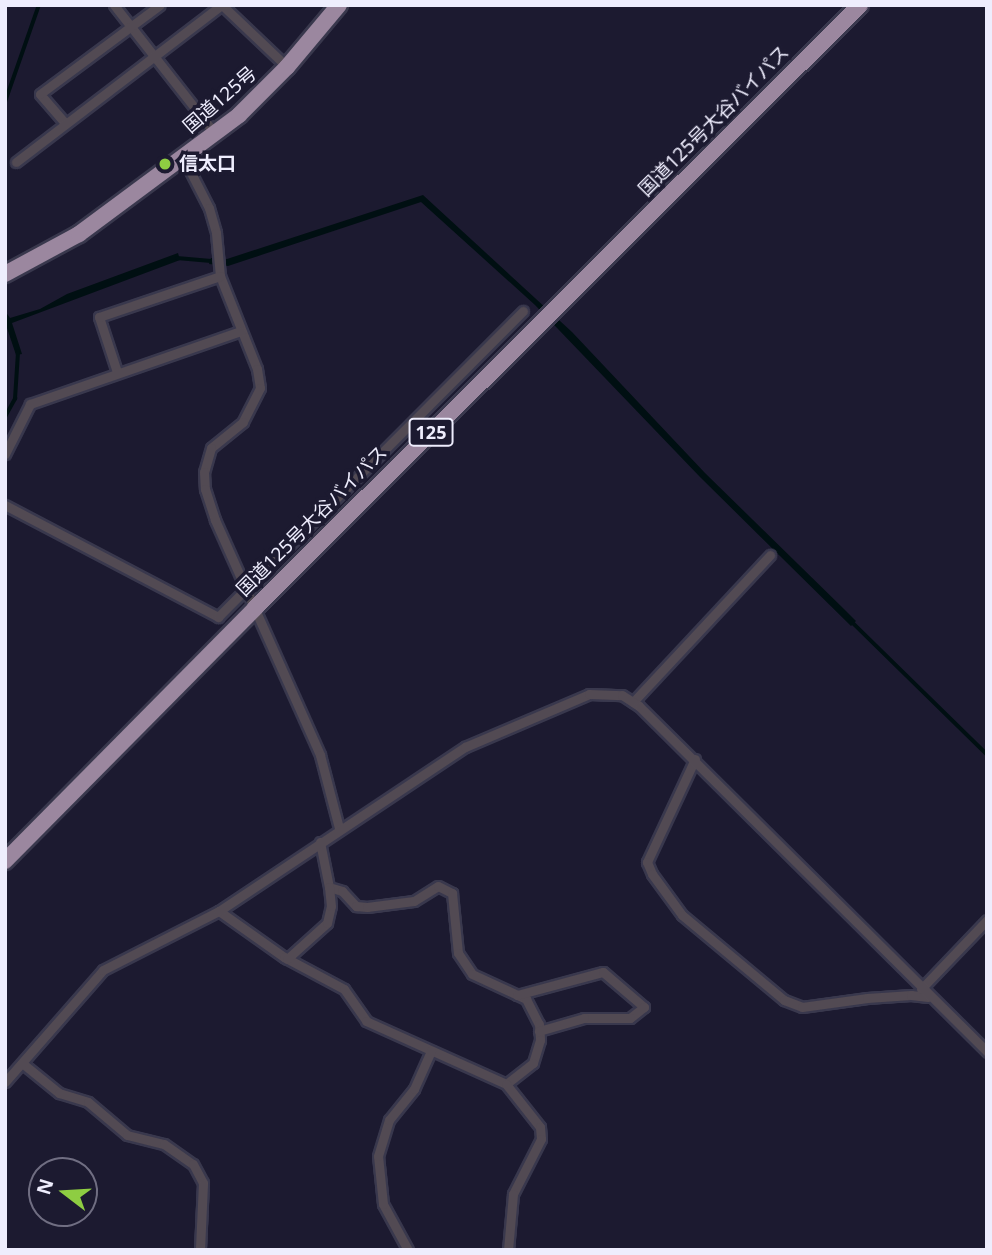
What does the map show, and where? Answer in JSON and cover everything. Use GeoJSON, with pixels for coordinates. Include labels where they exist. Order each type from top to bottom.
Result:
{"type":"FeatureCollection","features":[{"type":"Feature","properties":{"kind":"highway","name":"国道125号"},"geometry":{"type":"LineString","coordinates":[[5,274],[79,234],[184,159],[258,98],[339,5]]}},
{"type":"Feature","properties":{"kind":"highway","name":"国道125号大谷バイパス"},"geometry":{"type":"LineString","coordinates":[[5,861],[860,5]]}},
{"type":"Feature","properties":{"kind":"street"},"geometry":{"type":"LineString","coordinates":[[114,5],[215,134]]}},
{"type":"Feature","properties":{"kind":"street"},"geometry":{"type":"LineString","coordinates":[[65,124],[40,94],[160,5]]}},
{"type":"Feature","properties":{"kind":"street"},"geometry":{"type":"LineString","coordinates":[[16,162],[222,5],[287,67]]}},
{"type":"Feature","properties":{"kind":"street"},"geometry":{"type":"LineString","coordinates":[[184,159],[209,208],[216,233],[220,276],[257,369],[260,388],[243,422],[211,449],[204,472],[205,489],[215,520],[320,755],[339,828]]}},
{"type":"Feature","properties":{"kind":"street"},"geometry":{"type":"LineString","coordinates":[[117,372],[99,317],[220,276]]}},
{"type":"Feature","properties":{"kind":"street"},"geometry":{"type":"LineString","coordinates":[[5,505],[218,617],[523,311]]}},
{"type":"Feature","properties":{"kind":"street"},"geometry":{"type":"LineString","coordinates":[[5,454],[30,404],[241,331]]}},
{"type":"Feature","properties":{"kind":"street"},"geometry":{"type":"LineString","coordinates":[[634,702],[770,555]]}},
{"type":"Feature","properties":{"kind":"street"},"geometry":{"type":"LineString","coordinates":[[5,1082],[103,970],[219,911],[339,828],[465,747],[569,700],[589,694],[622,695],[634,702],[695,759],[921,989],[949,1012],[987,1052]]}},
{"type":"Feature","properties":{"kind":"street"},"geometry":{"type":"LineString","coordinates":[[695,759],[648,862],[652,874],[682,915],[784,1000],[803,1007],[867,998],[911,995],[930,998]]}},
{"type":"Feature","properties":{"kind":"street"},"geometry":{"type":"LineString","coordinates":[[287,959],[327,923],[331,906],[320,842]]}},
{"type":"Feature","properties":{"kind":"street"},"geometry":{"type":"LineString","coordinates":[[329,887],[342,891],[356,906],[367,908],[415,901],[438,886],[452,893],[458,953],[472,974],[526,999],[534,1011],[539,1031],[533,1063],[506,1084]]}},
{"type":"Feature","properties":{"kind":"street"},"geometry":{"type":"LineString","coordinates":[[219,911],[287,959],[344,989],[366,1021],[506,1084],[540,1127],[541,1139],[513,1194],[508,1250]]}},
{"type":"Feature","properties":{"kind":"street"},"geometry":{"type":"LineString","coordinates":[[921,989],[987,920]]}},
{"type":"Feature","properties":{"kind":"street"},"geometry":{"type":"LineString","coordinates":[[517,995],[603,972],[644,1007],[630,1018],[584,1018],[539,1031]]}},
{"type":"Feature","properties":{"kind":"street"},"geometry":{"type":"LineString","coordinates":[[408,1250],[383,1204],[377,1156],[389,1120],[414,1089],[431,1051]]}},
{"type":"Feature","properties":{"kind":"street"},"geometry":{"type":"LineString","coordinates":[[22,1063],[59,1093],[88,1102],[127,1135],[164,1144],[193,1164],[203,1183],[200,1250]]}},
{"type":"Feature","properties":{"kind":"shaded area"},"geometry":{"type":"Polygon","coordinates":[[[423,195],[572,332],[705,473],[856,621],[851,626],[700,477],[535,305],[421,202],[228,266],[209,264],[211,258],[227,259],[423,195]]]}},
{"type":"Feature","properties":{"kind":"shaded area"},"geometry":{"type":"Polygon","coordinates":[[[178,253],[180,260],[12,323],[22,354],[16,355],[5,322],[5,311],[10,318],[40,309],[67,294],[178,253]]]}},
{"type":"Feature","properties":{"kind":"waterway"},"geometry":{"type":"LineString","coordinates":[[5,102],[39,5]]}},
{"type":"Feature","properties":{"kind":"waterway"},"geometry":{"type":"LineString","coordinates":[[177,258],[214,261]]}},
{"type":"Feature","properties":{"kind":"waterway"},"geometry":{"type":"LineString","coordinates":[[5,417],[15,399],[18,352]]}},
{"type":"Feature","properties":{"kind":"waterway"},"geometry":{"type":"LineString","coordinates":[[851,621],[987,754]]}},
{"type":"Feature","properties":{"kind":"place","name":"信太口"},"geometry":{"type":"Point","coordinates":[165,164]}}]}
